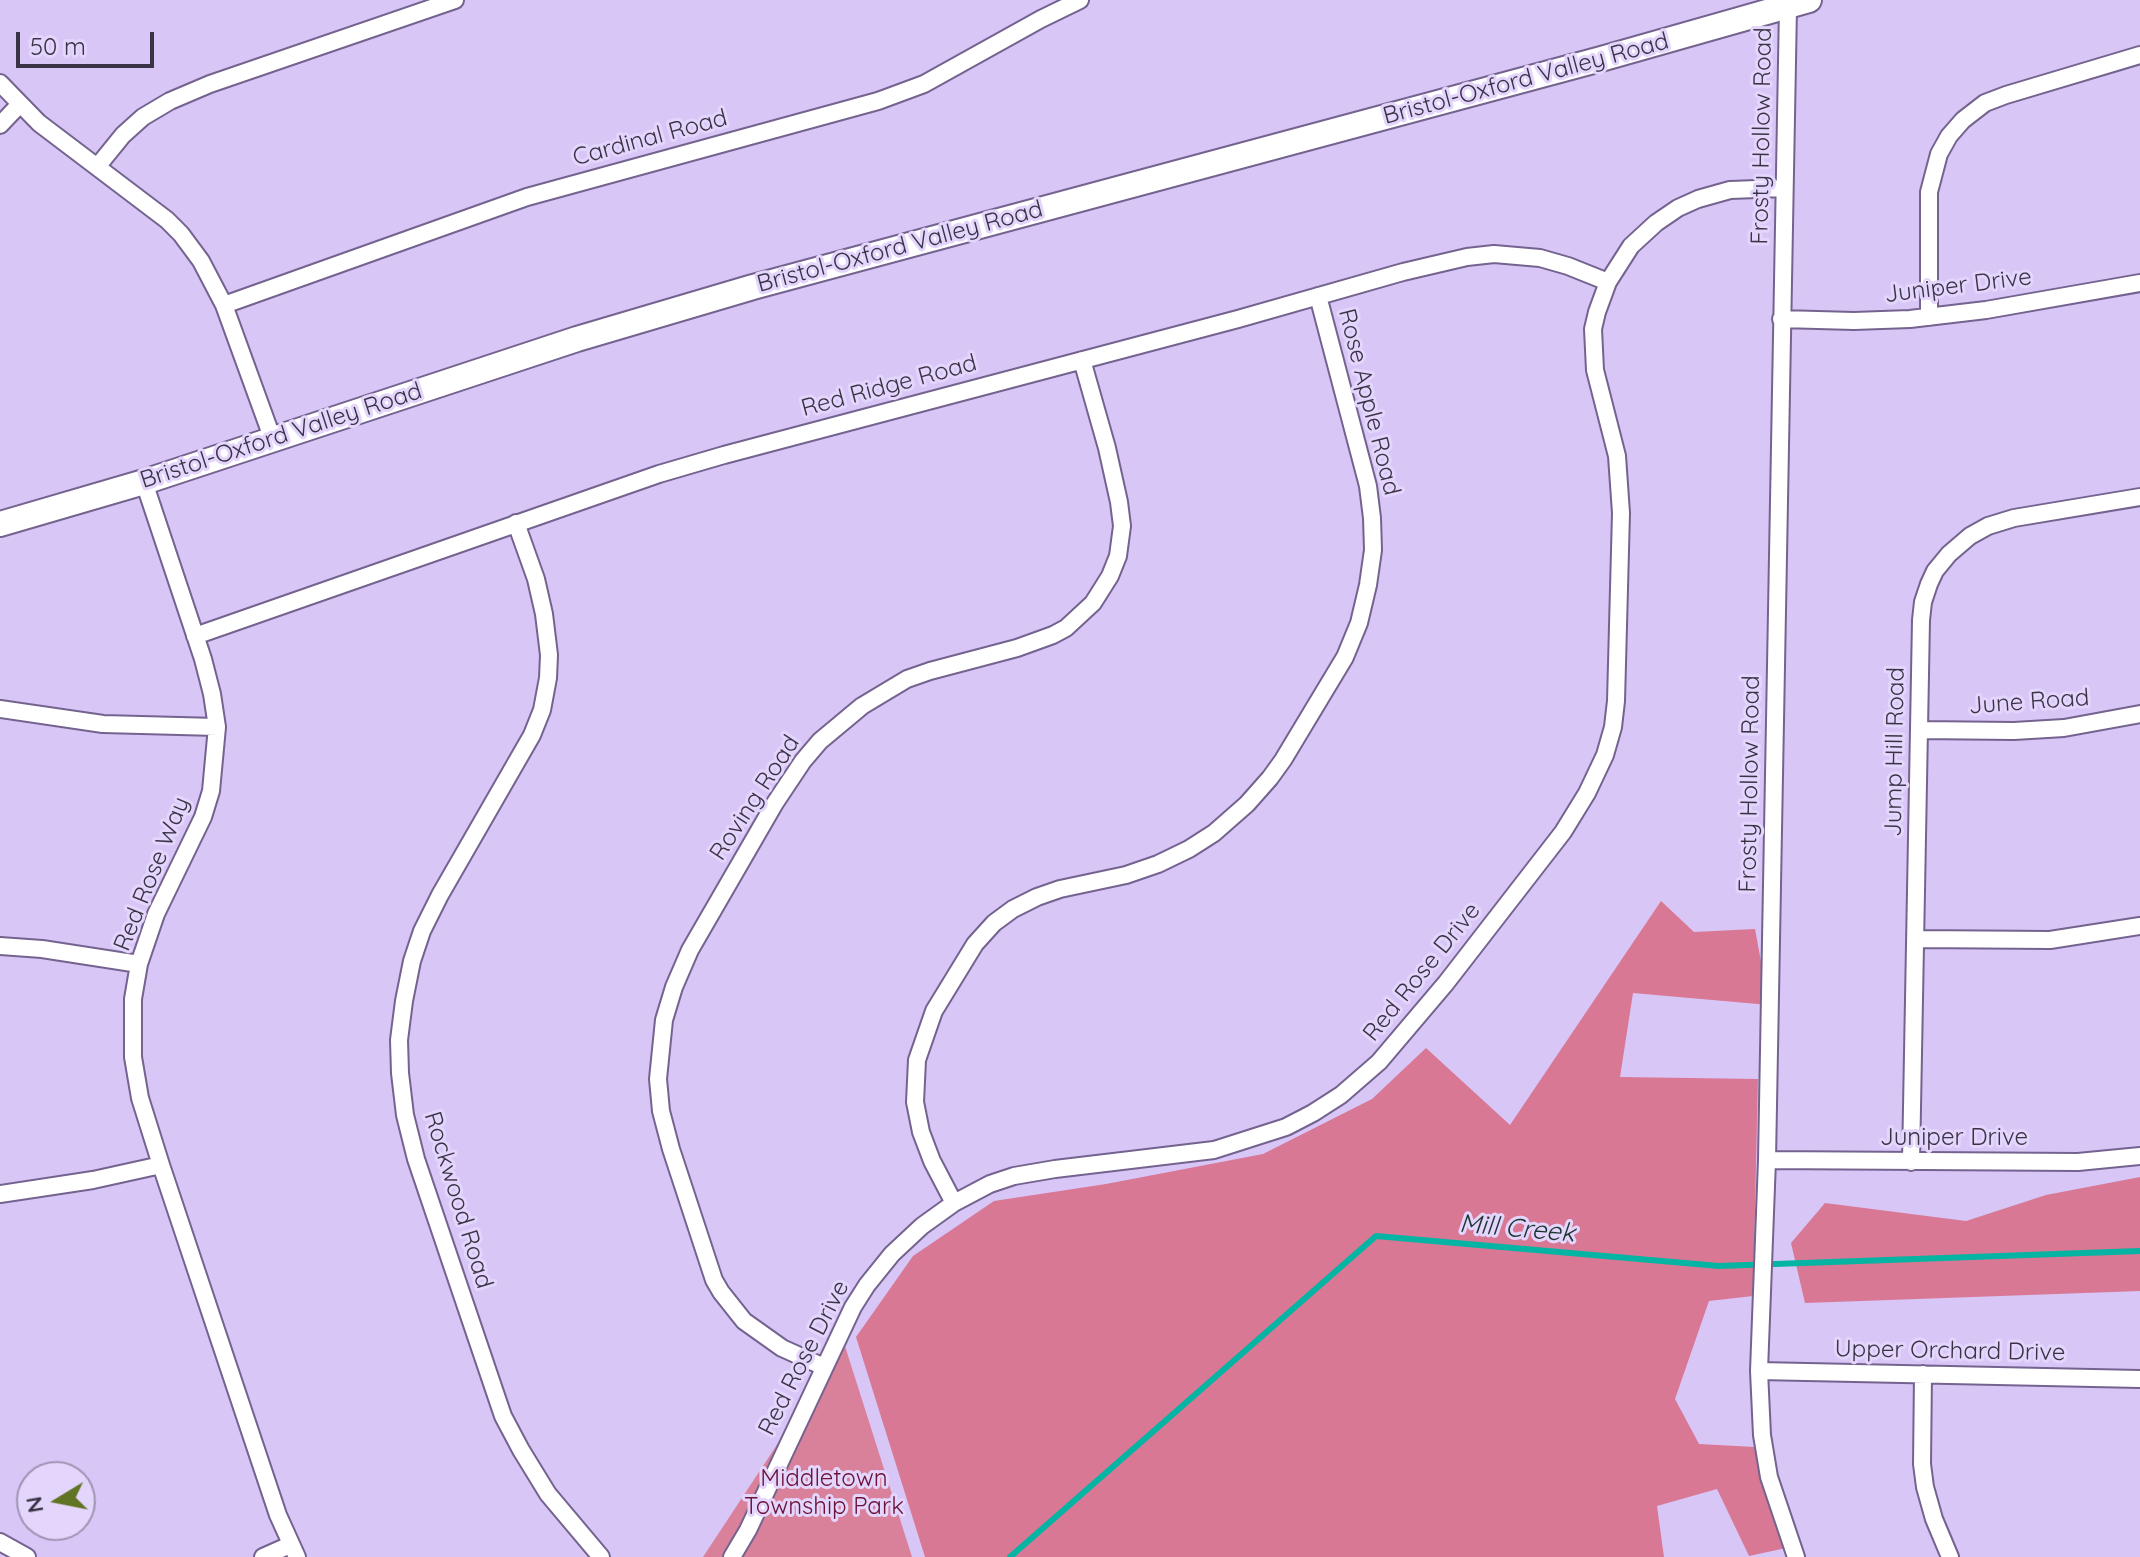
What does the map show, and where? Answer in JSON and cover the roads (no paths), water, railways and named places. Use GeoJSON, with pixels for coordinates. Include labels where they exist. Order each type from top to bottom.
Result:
{"type":"FeatureCollection","features":[{"type":"Feature","properties":{"kind":"main road","name":"Bristol-Oxford Valley Road"},"geometry":{"type":"LineString","coordinates":[[0,524],[144,482],[562,344],[753,287],[1799,3]]}},
{"type":"Feature","properties":{"kind":"street"},"geometry":{"type":"LineString","coordinates":[[97,167],[123,135],[143,117],[170,101],[210,84],[455,0]]}},
{"type":"Feature","properties":{"kind":"street","name":"Cardinal Road"},"geometry":{"type":"LineString","coordinates":[[224,305],[527,197],[878,101],[924,84],[1080,0]]}},
{"type":"Feature","properties":{"kind":"street","name":"Frosty Hollow Road"},"geometry":{"type":"LineString","coordinates":[[1796,1557],[1769,1477],[1762,1435],[1759,1371],[1767,1160],[1784,188],[1799,3]]}},
{"type":"Feature","properties":{"kind":"street"},"geometry":{"type":"LineString","coordinates":[[1929,317],[1929,192],[1939,154],[1949,136],[1985,103],[2140,55]]}},
{"type":"Feature","properties":{"kind":"street"},"geometry":{"type":"LineString","coordinates":[[0,83],[39,123],[181,234],[201,261],[224,305],[273,440]]}},
{"type":"Feature","properties":{"kind":"street"},"geometry":{"type":"LineString","coordinates":[[0,125],[20,104]]}},
{"type":"Feature","properties":{"kind":"street","name":"Red Rose Drive"},"geometry":{"type":"LineString","coordinates":[[732,1557],[748,1530],[853,1307],[892,1254],[922,1226],[954,1203],[990,1184],[1014,1176],[1214,1150],[1265,1135],[1313,1113],[1341,1095],[1379,1062],[1446,983],[1563,832],[1605,755],[1616,701],[1621,513],[1617,456],[1595,370],[1593,329],[1597,312],[1608,282],[1631,246],[1678,208],[1730,190],[1784,188]]}},
{"type":"Feature","properties":{"kind":"street","name":"Red Ridge Road"},"geometry":{"type":"LineString","coordinates":[[195,636],[659,474],[1403,272],[1494,254],[1540,258],[1608,282]]}},
{"type":"Feature","properties":{"kind":"street","name":"Juniper Drive"},"geometry":{"type":"LineString","coordinates":[[1781,319],[1854,321],[1929,317],[2140,283]]}},
{"type":"Feature","properties":{"kind":"street","name":"Rose Apple Road"},"geometry":{"type":"LineString","coordinates":[[954,1203],[921,1132],[915,1102],[917,1060],[934,1011],[975,944],[994,923],[1037,897],[1158,864],[1214,833],[1247,804],[1283,760],[1345,657],[1359,623],[1373,550],[1368,486],[1318,296]]}},
{"type":"Feature","properties":{"kind":"street","name":"Roving Road"},"geometry":{"type":"LineString","coordinates":[[824,1367],[782,1348],[744,1321],[714,1280],[661,1111],[658,1079],[664,1020],[690,950],[775,803],[820,741],[862,706],[907,679],[1053,635],[1066,628],[1093,603],[1118,556],[1122,526],[1107,448],[1082,360]]}},
{"type":"Feature","properties":{"kind":"street","name":"Red Rose Way"},"geometry":{"type":"LineString","coordinates":[[144,482],[195,636],[212,694],[217,727],[211,791],[203,817],[156,914],[139,964],[133,999],[133,1057],[140,1098],[161,1165],[278,1515],[294,1551]]}},
{"type":"Feature","properties":{"kind":"street","name":"Jump Hill Road"},"geometry":{"type":"LineString","coordinates":[[1911,1162],[1923,602],[1935,571],[1949,554],[1988,526],[2014,518],[2140,497]]}},
{"type":"Feature","properties":{"kind":"street","name":"Rockwood Road"},"geometry":{"type":"LineString","coordinates":[[516,523],[536,579],[544,614],[549,655],[542,710],[532,735],[422,931],[404,1001],[399,1040],[400,1073],[405,1115],[416,1159],[503,1416],[548,1494],[601,1557]]}},
{"type":"Feature","properties":{"kind":"street"},"geometry":{"type":"LineString","coordinates":[[0,709],[103,724],[217,727]]}},
{"type":"Feature","properties":{"kind":"street","name":"June Road"},"geometry":{"type":"LineString","coordinates":[[1920,730],[2064,728],[2140,714]]}},
{"type":"Feature","properties":{"kind":"street"},"geometry":{"type":"LineString","coordinates":[[1916,939],[2050,940],[2140,926]]}},
{"type":"Feature","properties":{"kind":"street"},"geometry":{"type":"LineString","coordinates":[[0,946],[42,949],[139,964]]}},
{"type":"Feature","properties":{"kind":"street","name":"Juniper Drive"},"geometry":{"type":"LineString","coordinates":[[1767,1160],[2078,1162],[2140,1156]]}},
{"type":"Feature","properties":{"kind":"street"},"geometry":{"type":"LineString","coordinates":[[0,1194],[93,1180],[161,1165]]}},
{"type":"Feature","properties":{"kind":"street","name":"Upper Orchard Drive"},"geometry":{"type":"LineString","coordinates":[[1759,1371],[2140,1379]]}},
{"type":"Feature","properties":{"kind":"street"},"geometry":{"type":"LineString","coordinates":[[1923,1374],[1922,1464],[1925,1487],[1950,1557]]}},
{"type":"Feature","properties":{"kind":"street"},"geometry":{"type":"LineString","coordinates":[[0,1542],[27,1557]]}},
{"type":"Feature","properties":{"kind":"street"},"geometry":{"type":"LineString","coordinates":[[263,1557],[294,1551]]}},
{"type":"Feature","properties":{"kind":"waterway","name":"Mill Creek"},"geometry":{"type":"LineString","coordinates":[[1010,1557],[1376,1236],[1719,1266],[2140,1251]]}},
{"type":"Feature","properties":{"kind":"park label","name":"Middletown Township Park"},"geometry":{"type":"Point","coordinates":[824,1493]}}]}
